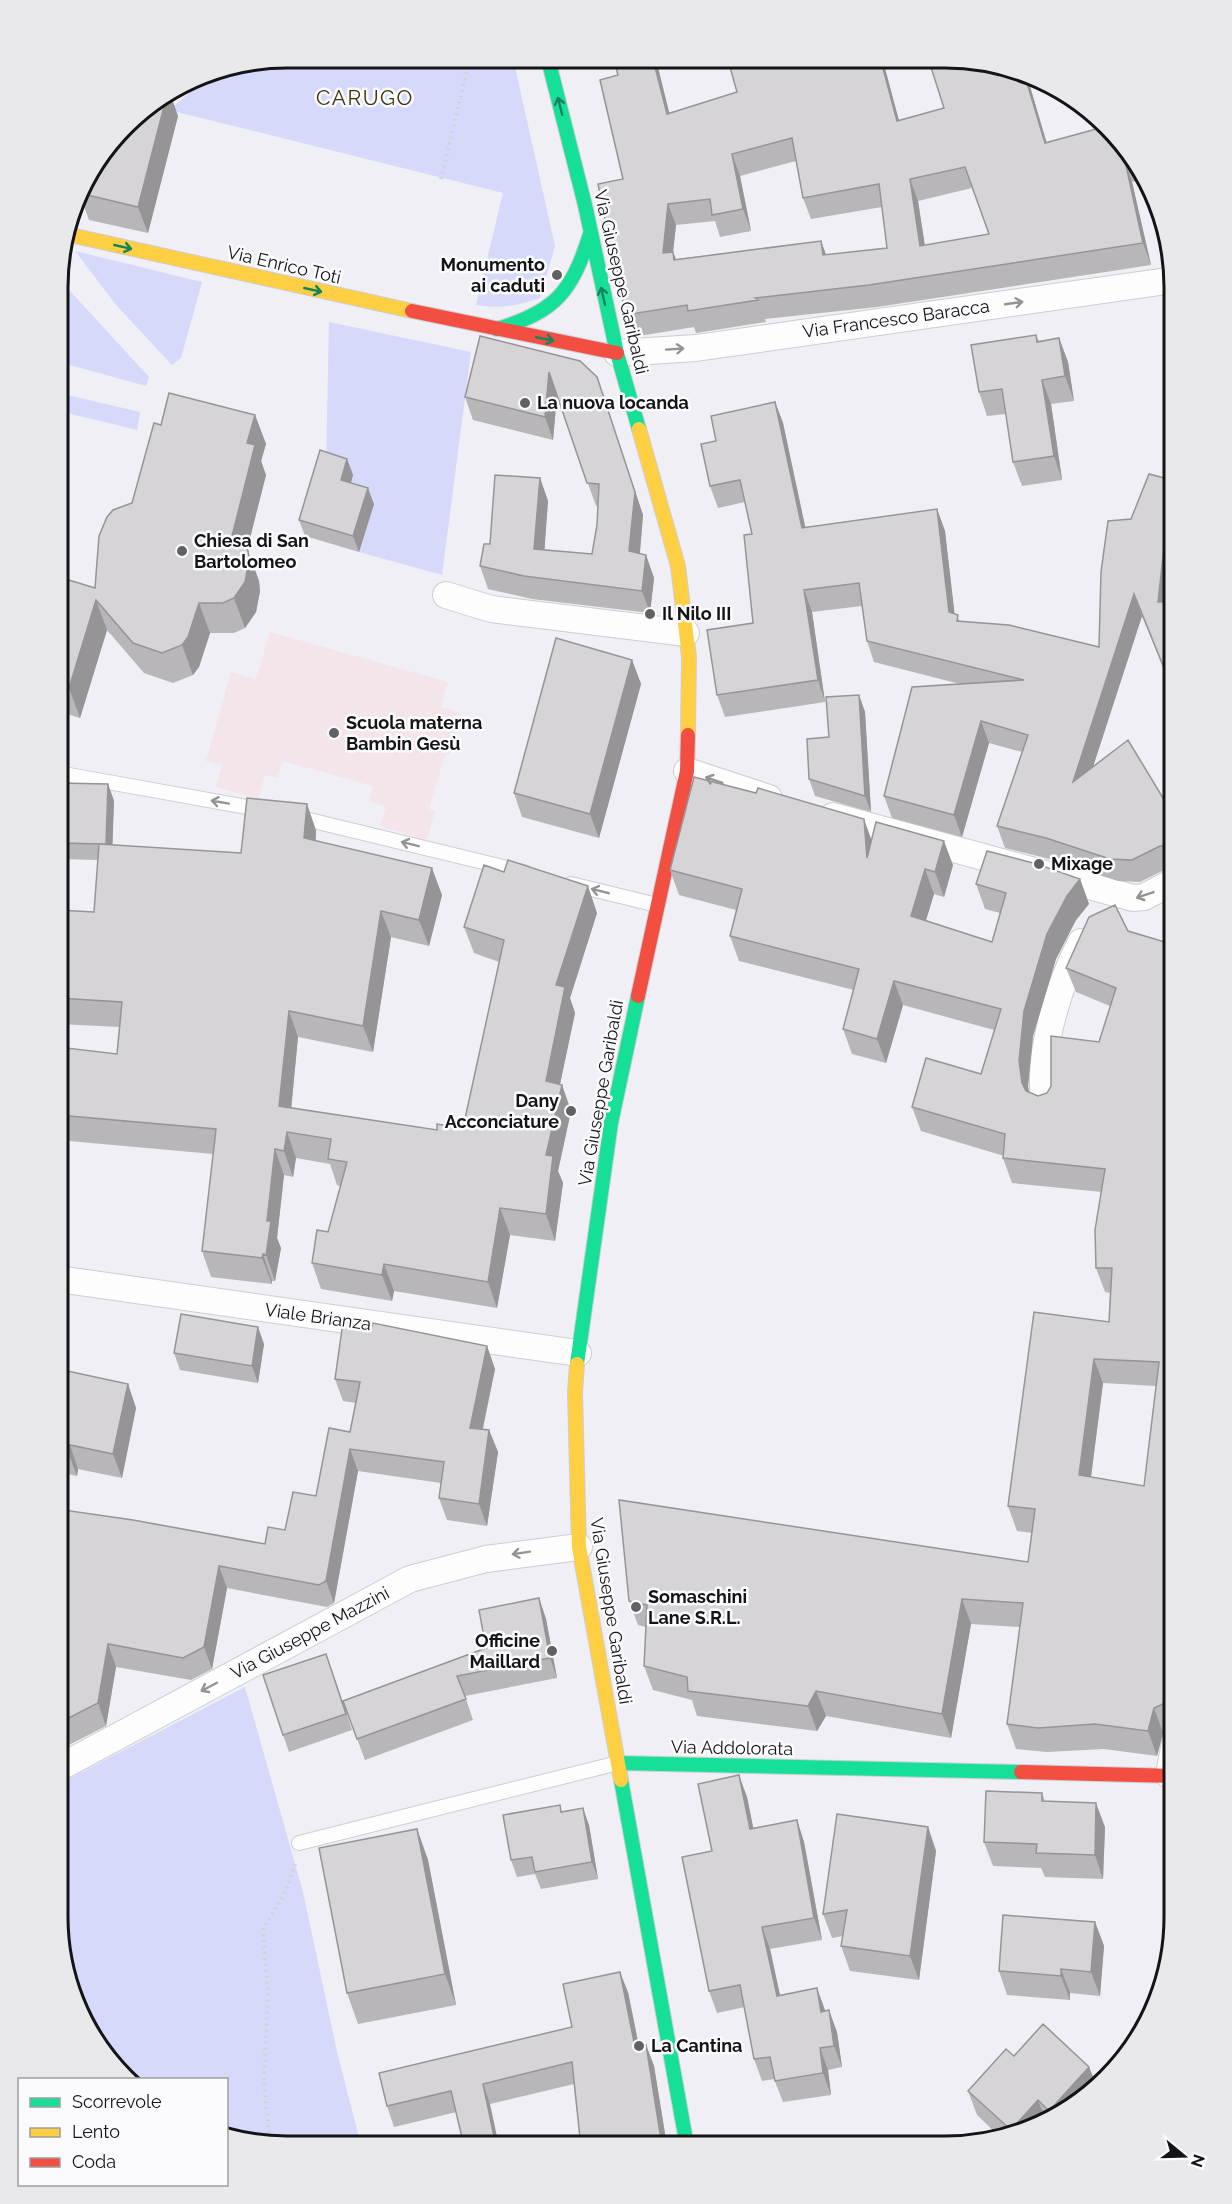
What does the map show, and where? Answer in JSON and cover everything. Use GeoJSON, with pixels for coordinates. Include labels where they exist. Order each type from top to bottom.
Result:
{"type":"FeatureCollection","features":[{"type":"Feature","properties":{"kind":"street","name":"Via Giuseppe Garibaldi"},"geometry":{"type":"LineString","coordinates":[[550,68],[617,353],[678,566],[686,633],[689,699],[687,771],[611,1123],[578,1353],[575,1414],[579,1547],[685,2136]]}},
{"type":"Feature","properties":{"kind":"street","name":"Via Enrico Toti"},"geometry":{"type":"LineString","coordinates":[[495,329],[522,322],[558,302],[568,291],[578,273],[590,233]]}},
{"type":"Feature","properties":{"kind":"street","name":"Via Enrico Toti"},"geometry":{"type":"LineString","coordinates":[[74,236],[495,329],[617,353]]}},
{"type":"Feature","properties":{"kind":"street","name":"Via Francesco Baracca"},"geometry":{"type":"LineString","coordinates":[[617,353],[696,348],[1164,281]]}},
{"type":"Feature","properties":{"kind":"street"},"geometry":{"type":"LineString","coordinates":[[446,596],[491,609],[686,633]]}},
{"type":"Feature","properties":{"kind":"street"},"geometry":{"type":"LineString","coordinates":[[687,771],[801,807],[1059,876],[1103,910]]}},
{"type":"Feature","properties":{"kind":"street"},"geometry":{"type":"LineString","coordinates":[[1046,1106],[1045,1059],[1052,1015],[1077,949],[1103,910],[1133,898],[1144,897],[1164,887]]}},
{"type":"Feature","properties":{"kind":"street","name":"Viale Brianza"},"geometry":{"type":"LineString","coordinates":[[68,1280],[578,1353]]}},
{"type":"Feature","properties":{"kind":"street","name":"Via Giuseppe Mazzini"},"geometry":{"type":"LineString","coordinates":[[68,1762],[410,1580],[486,1559],[579,1547]]}},
{"type":"Feature","properties":{"kind":"street","name":"Via Addolorata"},"geometry":{"type":"LineString","coordinates":[[618,1763],[1164,1776]]}},
{"type":"Feature","properties":{"kind":"lane"},"geometry":{"type":"LineString","coordinates":[[68,775],[281,813],[657,905]]}},
{"type":"Feature","properties":{"kind":"lane","name":"Via Addolorata"},"geometry":{"type":"LineString","coordinates":[[299,1843],[618,1763]]}},
{"type":"Feature","properties":{"kind":"path"},"geometry":{"type":"LineString","coordinates":[[441,178],[468,68]]}},
{"type":"Feature","properties":{"kind":"path"},"geometry":{"type":"LineString","coordinates":[[269,2136],[264,2082],[268,1994],[263,1929],[285,1891],[299,1843]]}},
{"type":"Feature","properties":{"kind":"shaded area"},"geometry":{"type":"Polygon","coordinates":[[[515,68],[555,246],[540,298],[508,306],[476,305],[503,193],[169,110],[203,84],[258,69],[515,68]]]}},
{"type":"Feature","properties":{"kind":"shaded area"},"geometry":{"type":"Polygon","coordinates":[[[75,251],[202,282],[181,358],[172,365],[117,306],[75,251]]]}},
{"type":"Feature","properties":{"kind":"shaded area"},"geometry":{"type":"Polygon","coordinates":[[[68,289],[149,377],[146,386],[68,364],[68,289]]]}},
{"type":"Feature","properties":{"kind":"shaded area"},"geometry":{"type":"Polygon","coordinates":[[[329,322],[471,352],[442,575],[359,552],[347,496],[326,467],[329,322]]]}},
{"type":"Feature","properties":{"kind":"shaded area"},"geometry":{"type":"Polygon","coordinates":[[[68,395],[140,412],[137,430],[68,413],[68,395]]]}},
{"type":"Feature","properties":{"kind":"shaded area","name":"Scuola materna Bambin Gesù"},"geometry":{"type":"Polygon","coordinates":[[[270,632],[448,682],[441,707],[461,713],[449,755],[445,755],[429,809],[435,811],[427,840],[380,826],[386,807],[369,802],[373,786],[283,761],[277,778],[265,775],[258,799],[216,787],[222,765],[206,761],[231,672],[256,679],[270,632]]]}},
{"type":"Feature","properties":{"kind":"shaded area"},"geometry":{"type":"Polygon","coordinates":[[[245,1687],[303,1892],[337,2052],[359,2136],[273,2136],[228,2128],[228,2078],[138,2078],[113,2051],[84,2001],[69,1946],[68,1779],[245,1687]]]}},
{"type":"Feature","properties":{"kind":"building"},"geometry":{"type":"Polygon","coordinates":[[[616,68],[655,68],[667,114],[737,92],[730,68],[883,68],[897,121],[944,108],[931,68],[974,69],[1016,79],[1027,83],[1045,143],[1097,129],[1119,153],[1125,161],[1143,243],[869,285],[755,298],[758,300],[688,311],[687,305],[625,315],[615,253],[612,254],[598,184],[623,179],[600,80],[618,75],[616,68]],[[792,138],[732,154],[743,209],[712,215],[710,199],[668,204],[663,253],[673,252],[674,260],[821,241],[823,255],[887,248],[879,184],[803,198],[792,138]],[[965,167],[910,179],[920,246],[989,234],[965,167]]]}},
{"type":"Feature","properties":{"kind":"building"},"geometry":{"type":"Polygon","coordinates":[[[165,104],[138,207],[88,195],[104,165],[122,142],[165,104]]]}},
{"type":"Feature","properties":{"kind":"building"},"geometry":{"type":"Polygon","coordinates":[[[1036,335],[1037,342],[1059,338],[1065,376],[1042,380],[1054,456],[1013,462],[1002,389],[979,392],[971,345],[1036,335]]]}},
{"type":"Feature","properties":{"kind":"building"},"geometry":{"type":"Polygon","coordinates":[[[480,336],[580,361],[597,377],[635,492],[629,551],[646,555],[642,591],[524,576],[480,566],[484,544],[490,544],[495,475],[540,478],[534,549],[592,554],[597,525],[599,484],[587,483],[549,372],[545,417],[465,397],[480,336]]]}},
{"type":"Feature","properties":{"kind":"building","name":"Chiesa di San Bartolomeo"},"geometry":{"type":"Polygon","coordinates":[[[169,393],[255,415],[247,443],[255,445],[232,536],[243,542],[248,551],[249,561],[245,582],[234,598],[223,603],[199,603],[188,637],[182,645],[162,653],[133,643],[96,600],[68,688],[68,580],[95,588],[99,536],[107,517],[113,510],[132,503],[154,423],[161,425],[169,393]]]}},
{"type":"Feature","properties":{"kind":"building"},"geometry":{"type":"Polygon","coordinates":[[[775,402],[802,528],[937,509],[949,612],[958,615],[957,621],[1009,625],[1099,647],[1101,572],[1108,521],[1131,519],[1149,474],[1164,478],[1164,548],[1158,602],[1164,602],[1164,668],[1134,594],[1073,782],[1128,740],[1164,800],[1164,846],[1132,860],[1110,859],[1046,838],[997,826],[1028,735],[981,721],[954,815],[884,796],[912,687],[1024,680],[867,641],[859,583],[804,590],[818,680],[717,695],[707,630],[753,623],[744,535],[752,534],[740,480],[710,486],[701,444],[716,441],[711,416],[775,402]]]}},
{"type":"Feature","properties":{"kind":"building"},"geometry":{"type":"Polygon","coordinates":[[[320,450],[347,459],[341,480],[368,488],[353,536],[299,520],[320,450]]]}},
{"type":"Feature","properties":{"kind":"building"},"geometry":{"type":"Polygon","coordinates":[[[556,638],[632,660],[590,814],[514,793],[556,638]]]}},
{"type":"Feature","properties":{"kind":"building"},"geometry":{"type":"Polygon","coordinates":[[[859,695],[865,796],[809,779],[807,739],[829,737],[826,697],[859,695]]]}},
{"type":"Feature","properties":{"kind":"building"},"geometry":{"type":"Polygon","coordinates":[[[694,777],[756,793],[758,788],[864,819],[867,858],[876,822],[944,841],[935,872],[925,869],[911,916],[992,942],[1006,893],[976,884],[987,851],[1037,864],[1080,879],[1067,896],[1047,934],[1024,1011],[1019,1061],[1022,1083],[1026,1091],[1038,1096],[1047,1093],[1051,1086],[1051,1036],[1099,1042],[1116,988],[1066,968],[1089,917],[1115,905],[1128,931],[1164,942],[1164,1703],[1154,1708],[1148,1731],[1095,1724],[1038,1728],[1007,1724],[1023,1603],[962,1599],[942,1714],[816,1691],[808,1706],[688,1691],[687,1677],[644,1666],[647,1605],[629,1601],[619,1500],[1028,1562],[1035,1509],[1008,1506],[1034,1312],[1109,1322],[1112,1268],[1096,1268],[1095,1230],[1105,1169],[1003,1158],[1005,1134],[912,1107],[926,1058],[981,1074],[1001,1009],[894,981],[877,1039],[843,1029],[859,969],[730,936],[742,889],[670,870],[694,777]],[[1094,1359],[1079,1475],[1144,1486],[1159,1362],[1094,1359]]]}},
{"type":"Feature","properties":{"kind":"building"},"geometry":{"type":"Polygon","coordinates":[[[68,783],[108,784],[106,844],[68,843],[68,783]]]}},
{"type":"Feature","properties":{"kind":"building"},"geometry":{"type":"Polygon","coordinates":[[[247,798],[307,804],[304,838],[432,868],[419,920],[381,911],[363,1026],[289,1011],[279,1106],[437,1130],[437,1124],[463,1128],[504,940],[464,927],[484,865],[504,872],[508,860],[588,886],[556,985],[565,987],[546,1081],[562,1085],[546,1155],[553,1156],[546,1214],[500,1208],[488,1282],[384,1264],[382,1275],[312,1263],[317,1230],[328,1232],[347,1162],[328,1159],[331,1139],[287,1132],[284,1151],[275,1149],[267,1221],[271,1221],[266,1255],[263,1254],[262,1258],[202,1251],[216,1129],[68,1116],[68,1048],[117,1054],[122,1002],[68,999],[68,911],[94,912],[99,844],[241,853],[247,798]]]}},
{"type":"Feature","properties":{"kind":"building"},"geometry":{"type":"Polygon","coordinates":[[[181,1314],[258,1327],[252,1366],[174,1353],[181,1314]]]}},
{"type":"Feature","properties":{"kind":"building"},"geometry":{"type":"Polygon","coordinates":[[[343,1322],[372,1326],[373,1323],[487,1346],[470,1428],[489,1430],[479,1504],[439,1498],[444,1462],[350,1449],[326,1581],[319,1585],[219,1566],[204,1647],[183,1658],[108,1644],[98,1703],[68,1718],[68,1511],[265,1544],[268,1527],[285,1530],[293,1492],[316,1496],[329,1428],[350,1432],[360,1382],[335,1379],[343,1322]]]}},
{"type":"Feature","properties":{"kind":"building"},"geometry":{"type":"Polygon","coordinates":[[[68,1371],[128,1384],[113,1454],[70,1445],[68,1452],[68,1371]]]}},
{"type":"Feature","properties":{"kind":"building"},"geometry":{"type":"Polygon","coordinates":[[[539,1598],[550,1658],[457,1676],[466,1699],[357,1739],[343,1701],[486,1648],[479,1610],[539,1598]]]}},
{"type":"Feature","properties":{"kind":"building"},"geometry":{"type":"Polygon","coordinates":[[[326,1654],[346,1714],[283,1735],[263,1675],[326,1654]]]}},
{"type":"Feature","properties":{"kind":"building"},"geometry":{"type":"Polygon","coordinates":[[[739,1775],[750,1829],[797,1820],[814,1918],[762,1927],[777,1996],[817,1988],[821,2012],[829,2010],[834,2046],[820,2048],[823,2073],[775,2081],[770,2057],[754,2059],[740,1985],[709,1991],[682,1857],[712,1851],[698,1784],[739,1775]]]}},
{"type":"Feature","properties":{"kind":"building"},"geometry":{"type":"Polygon","coordinates":[[[986,1791],[1042,1793],[1042,1801],[1096,1803],[1095,1855],[1036,1853],[1037,1844],[984,1842],[986,1791]]]}},
{"type":"Feature","properties":{"kind":"building"},"geometry":{"type":"Polygon","coordinates":[[[560,1805],[561,1812],[583,1808],[592,1862],[535,1872],[532,1857],[511,1860],[503,1815],[560,1805]]]}},
{"type":"Feature","properties":{"kind":"building"},"geometry":{"type":"Polygon","coordinates":[[[837,1814],[928,1827],[910,1956],[841,1946],[847,1910],[823,1914],[837,1814]]]}},
{"type":"Feature","properties":{"kind":"building"},"geometry":{"type":"Polygon","coordinates":[[[417,1829],[445,1974],[347,1993],[319,1848],[417,1829]]]}},
{"type":"Feature","properties":{"kind":"building"},"geometry":{"type":"Polygon","coordinates":[[[1003,1915],[1095,1922],[1091,1972],[1061,1969],[1061,1976],[999,1971],[1003,1915]]]}},
{"type":"Feature","properties":{"kind":"building"},"geometry":{"type":"Polygon","coordinates":[[[620,1972],[635,2047],[646,2045],[660,2136],[580,2136],[572,2062],[483,2084],[494,2136],[462,2136],[451,2091],[387,2106],[379,2073],[572,2027],[563,1984],[620,1972]]]}},
{"type":"Feature","properties":{"kind":"building"},"geometry":{"type":"Polygon","coordinates":[[[1043,2024],[1089,2067],[1050,2109],[1048,2110],[1038,2100],[1015,2125],[1008,2127],[968,2091],[1006,2049],[1014,2056],[1043,2024]]]}},
{"type":"Feature","properties":{"kind":"traffic: fast"},"geometry":{"type":"LineString","coordinates":[[550,68],[585,205],[617,353],[639,429]]}},
{"type":"Feature","properties":{"kind":"traffic: fast"},"geometry":{"type":"LineString","coordinates":[[497,329],[533,315],[558,297],[576,271],[590,234]]}},
{"type":"Feature","properties":{"kind":"traffic: fast"},"geometry":{"type":"LineString","coordinates":[[577,1364],[611,1123],[638,996]]}},
{"type":"Feature","properties":{"kind":"traffic: fast"},"geometry":{"type":"LineString","coordinates":[[618,1763],[1021,1772]]}},
{"type":"Feature","properties":{"kind":"traffic: fast"},"geometry":{"type":"LineString","coordinates":[[621,1780],[685,2136]]}},
{"type":"Feature","properties":{"kind":"traffic: slow"},"geometry":{"type":"LineString","coordinates":[[74,236],[412,311]]}},
{"type":"Feature","properties":{"kind":"traffic: slow"},"geometry":{"type":"LineString","coordinates":[[639,429],[678,566],[689,657],[688,735]]}},
{"type":"Feature","properties":{"kind":"traffic: slow"},"geometry":{"type":"LineString","coordinates":[[577,1364],[575,1392],[579,1547],[621,1780]]}},
{"type":"Feature","properties":{"kind":"traffic: jam"},"geometry":{"type":"LineString","coordinates":[[412,311],[617,353]]}},
{"type":"Feature","properties":{"kind":"traffic: jam"},"geometry":{"type":"LineString","coordinates":[[638,996],[687,771],[688,735]]}},
{"type":"Feature","properties":{"kind":"traffic: jam"},"geometry":{"type":"LineString","coordinates":[[1021,1772],[1164,1776]]}},
{"type":"Feature","properties":{"kind":"place","name":"Monumento ai caduti"},"geometry":{"type":"Point","coordinates":[557,275]}},
{"type":"Feature","properties":{"kind":"place","name":"La nuova locanda"},"geometry":{"type":"Point","coordinates":[525,403]}},
{"type":"Feature","properties":{"kind":"place","name":"Chiesa di San Bartolomeo"},"geometry":{"type":"Point","coordinates":[182,551]}},
{"type":"Feature","properties":{"kind":"place","name":"Il Nilo III"},"geometry":{"type":"Point","coordinates":[650,614]}},
{"type":"Feature","properties":{"kind":"place","name":"Scuola materna Bambin Gesù"},"geometry":{"type":"Point","coordinates":[334,733]}},
{"type":"Feature","properties":{"kind":"place","name":"Mixage"},"geometry":{"type":"Point","coordinates":[1039,864]}},
{"type":"Feature","properties":{"kind":"place","name":"Dany Acconciature"},"geometry":{"type":"Point","coordinates":[571,1111]}},
{"type":"Feature","properties":{"kind":"place","name":"Somaschini Lane S.R.L."},"geometry":{"type":"Point","coordinates":[636,1607]}},
{"type":"Feature","properties":{"kind":"place","name":"Officine Maillard"},"geometry":{"type":"Point","coordinates":[552,1651]}},
{"type":"Feature","properties":{"kind":"place","name":"La Cantina"},"geometry":{"type":"Point","coordinates":[639,2046]}},
{"type":"Feature","properties":{"kind":"district","name":"CARUGO"},"geometry":{"type":"Point","coordinates":[365,98]}}]}
